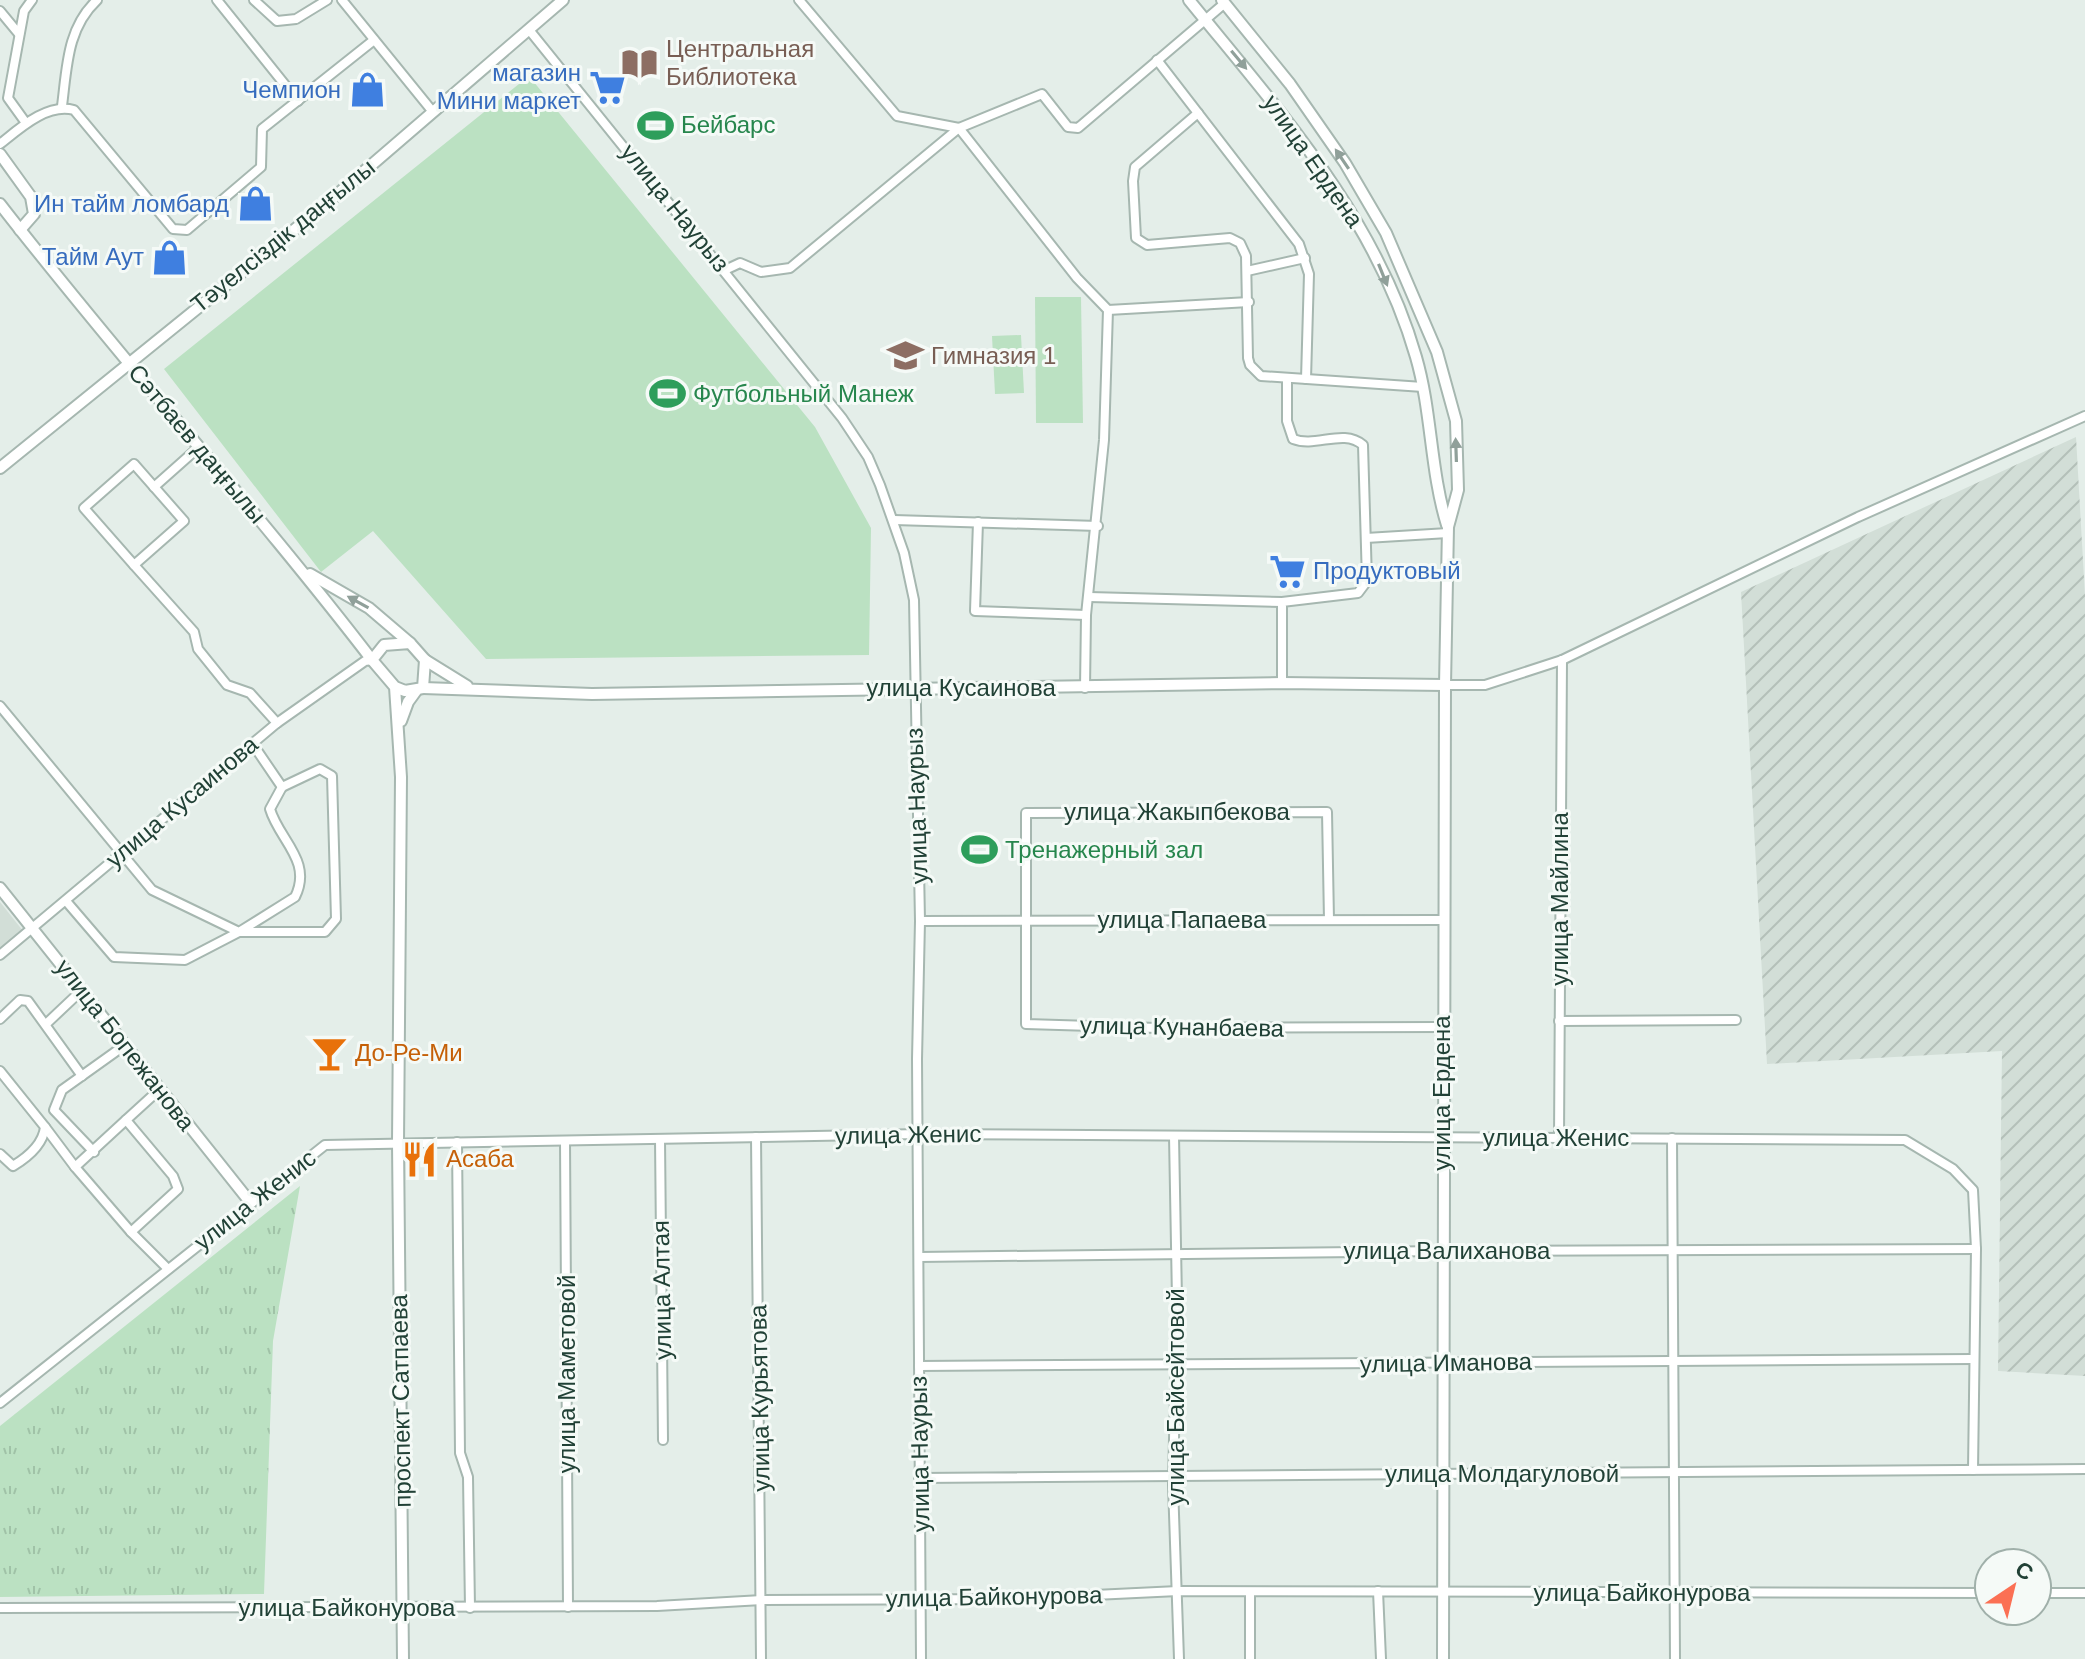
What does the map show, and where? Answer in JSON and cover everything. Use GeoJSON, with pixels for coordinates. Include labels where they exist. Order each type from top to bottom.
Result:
{"type":"FeatureCollection","features":[{"type":"Feature","properties":{"kind":"street"},"geometry":{"type":"LineString","coordinates":[[26,123],[8,98],[24,11],[32,0]]}},
{"type":"Feature","properties":{"kind":"street"},"geometry":{"type":"LineString","coordinates":[[62,106],[71,45],[81,16],[97,0]]}},
{"type":"Feature","properties":{"kind":"street"},"geometry":{"type":"LineString","coordinates":[[217,0],[298,101]]}},
{"type":"Feature","properties":{"kind":"street"},"geometry":{"type":"LineString","coordinates":[[254,0],[277,21],[296,19],[327,0]]}},
{"type":"Feature","properties":{"kind":"street"},"geometry":{"type":"LineString","coordinates":[[342,0],[433,112]]}},
{"type":"Feature","properties":{"kind":"street","name":"Тәуелсіздік даңғылы"},"geometry":{"type":"LineString","coordinates":[[0,468],[325,205],[563,0]]}},
{"type":"Feature","properties":{"kind":"street"},"geometry":{"type":"LineString","coordinates":[[799,0],[897,116],[959,128],[1077,278],[1108,310],[1098,526],[1086,615],[1085,688]]}},
{"type":"Feature","properties":{"kind":"street","name":"улица Ердена"},"geometry":{"type":"LineString","coordinates":[[1189,0],[1313,154],[1371,245],[1415,355],[1423,387],[1436,490],[1448,530]]}},
{"type":"Feature","properties":{"kind":"street"},"geometry":{"type":"LineString","coordinates":[[725,270],[740,263],[761,272],[790,268],[959,128],[1042,94],[1068,127],[1078,128],[1224,2]]}},
{"type":"Feature","properties":{"kind":"street","name":"улица Ердена"},"geometry":{"type":"LineString","coordinates":[[1224,2],[1290,84],[1345,163],[1386,233],[1415,292],[1446,379],[1456,421],[1458,490],[1448,530],[1445,685],[1443,1659]]}},
{"type":"Feature","properties":{"kind":"street"},"geometry":{"type":"LineString","coordinates":[[0,11],[19,34]]}},
{"type":"Feature","properties":{"kind":"street","name":"улица Наурыз"},"geometry":{"type":"LineString","coordinates":[[530,31],[842,418],[868,457],[894,520],[914,600],[920,921],[921,1659]]}},
{"type":"Feature","properties":{"kind":"street"},"geometry":{"type":"LineString","coordinates":[[0,144],[26,123],[62,106],[74,110],[173,229],[187,230],[261,167],[262,129],[374,40]]}},
{"type":"Feature","properties":{"kind":"street"},"geometry":{"type":"LineString","coordinates":[[1157,60],[1299,244],[1309,274],[1306,379]]}},
{"type":"Feature","properties":{"kind":"street"},"geometry":{"type":"LineString","coordinates":[[1198,113],[1135,167],[1136,238],[1147,245],[1234,238],[1246,256],[1250,365],[1261,376],[1423,387]]}},
{"type":"Feature","properties":{"kind":"street"},"geometry":{"type":"LineString","coordinates":[[0,154],[31,197],[34,214],[20,230]]}},
{"type":"Feature","properties":{"kind":"street","name":"Сәтбаев даңғылы"},"geometry":{"type":"LineString","coordinates":[[0,204],[128,363],[301,568],[372,660]]}},
{"type":"Feature","properties":{"kind":"street"},"geometry":{"type":"LineString","coordinates":[[1247,271],[1305,258]]}},
{"type":"Feature","properties":{"kind":"street"},"geometry":{"type":"LineString","coordinates":[[1108,310],[1249,302]]}},
{"type":"Feature","properties":{"kind":"street"},"geometry":{"type":"LineString","coordinates":[[1089,597],[1282,602],[1358,593],[1367,581],[1363,445],[1350,438],[1307,442],[1293,439],[1287,421],[1287,379]]}},
{"type":"Feature","properties":{"kind":"street"},"geometry":{"type":"LineString","coordinates":[[1445,685],[1485,685],[1562,660],[1858,517],[2085,416]]}},
{"type":"Feature","properties":{"kind":"street"},"geometry":{"type":"LineString","coordinates":[[154,487],[199,447]]}},
{"type":"Feature","properties":{"kind":"street"},"geometry":{"type":"LineString","coordinates":[[134,565],[184,521],[134,464],[84,508],[134,565],[194,632],[198,649],[227,685],[250,693],[277,723]]}},
{"type":"Feature","properties":{"kind":"street"},"geometry":{"type":"LineString","coordinates":[[894,520],[1098,526]]}},
{"type":"Feature","properties":{"kind":"street"},"geometry":{"type":"LineString","coordinates":[[978,522],[975,611],[1086,615]]}},
{"type":"Feature","properties":{"kind":"street"},"geometry":{"type":"LineString","coordinates":[[1366,538],[1448,530]]}},
{"type":"Feature","properties":{"kind":"street"},"geometry":{"type":"LineString","coordinates":[[301,568],[369,608],[444,674],[477,689]]}},
{"type":"Feature","properties":{"kind":"street"},"geometry":{"type":"LineString","coordinates":[[1282,602],[1282,683]]}},
{"type":"Feature","properties":{"kind":"street"},"geometry":{"type":"LineString","coordinates":[[398,1143],[399,727],[395,687],[372,660],[384,645],[410,643]]}},
{"type":"Feature","properties":{"kind":"street","name":"улица Кусаинова"},"geometry":{"type":"LineString","coordinates":[[0,955],[277,723],[365,661],[372,660]]}},
{"type":"Feature","properties":{"kind":"street"},"geometry":{"type":"LineString","coordinates":[[399,727],[408,702],[420,690],[425,660]]}},
{"type":"Feature","properties":{"kind":"street","name":"улица Майлина"},"geometry":{"type":"LineString","coordinates":[[1559,1138],[1562,660]]}},
{"type":"Feature","properties":{"kind":"street","name":"улица Кусаинова"},"geometry":{"type":"LineString","coordinates":[[420,690],[592,694],[1282,683],[1445,685]]}},
{"type":"Feature","properties":{"kind":"street"},"geometry":{"type":"LineString","coordinates":[[395,687],[420,690]]}},
{"type":"Feature","properties":{"kind":"street"},"geometry":{"type":"LineString","coordinates":[[0,706],[152,890],[239,932],[325,932],[336,919],[332,776],[320,769],[282,787],[270,809],[274,823],[299,859],[299,888],[295,897],[239,932],[185,960],[114,957],[66,901]]}},
{"type":"Feature","properties":{"kind":"street"},"geometry":{"type":"LineString","coordinates":[[252,743],[282,787]]}},
{"type":"Feature","properties":{"kind":"street","name":"улица Жакыпбекова"},"geometry":{"type":"LineString","coordinates":[[1026,920],[1025,817],[1029,812],[1325,811],[1328,814],[1329,920]]}},
{"type":"Feature","properties":{"kind":"street","name":"улица Бопежанова"},"geometry":{"type":"LineString","coordinates":[[0,888],[250,1202]]}},
{"type":"Feature","properties":{"kind":"street","name":"улица Кунанбаева"},"geometry":{"type":"LineString","coordinates":[[1026,920],[1026,1024],[1173,1028],[1442,1027]]}},
{"type":"Feature","properties":{"kind":"street","name":"улица Папаева"},"geometry":{"type":"LineString","coordinates":[[920,921],[1444,920]]}},
{"type":"Feature","properties":{"kind":"street"},"geometry":{"type":"LineString","coordinates":[[46,1024],[82,990]]}},
{"type":"Feature","properties":{"kind":"street"},"geometry":{"type":"LineString","coordinates":[[0,1019],[24,1000],[46,1024],[82,1076]]}},
{"type":"Feature","properties":{"kind":"street"},"geometry":{"type":"LineString","coordinates":[[1559,1021],[1736,1020]]}},
{"type":"Feature","properties":{"kind":"street"},"geometry":{"type":"LineString","coordinates":[[94,1152],[54,1110],[62,1090],[125,1045]]}},
{"type":"Feature","properties":{"kind":"street"},"geometry":{"type":"LineString","coordinates":[[0,1071],[75,1167],[131,1232],[168,1269]]}},
{"type":"Feature","properties":{"kind":"street"},"geometry":{"type":"LineString","coordinates":[[75,1167],[160,1089]]}},
{"type":"Feature","properties":{"kind":"street"},"geometry":{"type":"LineString","coordinates":[[126,1120],[173,1176],[178,1189],[131,1232]]}},
{"type":"Feature","properties":{"kind":"street"},"geometry":{"type":"LineString","coordinates":[[0,1154],[13,1166],[18,1163],[38,1146],[45,1127]]}},
{"type":"Feature","properties":{"kind":"street","name":"улица Женис"},"geometry":{"type":"LineString","coordinates":[[4,1400],[325,1145],[920,1134],[1905,1140],[1953,1169],[1973,1190],[1976,1249]]}},
{"type":"Feature","properties":{"kind":"street","name":"улица Байсейтовой"},"geometry":{"type":"LineString","coordinates":[[1174,1136],[1174,1476],[1179,1659]]}},
{"type":"Feature","properties":{"kind":"street","name":"улица Курьятова"},"geometry":{"type":"LineString","coordinates":[[756,1137],[761,1659]]}},
{"type":"Feature","properties":{"kind":"street"},"geometry":{"type":"LineString","coordinates":[[1672,1138],[1675,1659]]}},
{"type":"Feature","properties":{"kind":"street","name":"улица Алтая"},"geometry":{"type":"LineString","coordinates":[[660,1139],[663,1440]]}},
{"type":"Feature","properties":{"kind":"street","name":"улица Маметовой"},"geometry":{"type":"LineString","coordinates":[[565,1141],[568,1607]]}},
{"type":"Feature","properties":{"kind":"street"},"geometry":{"type":"LineString","coordinates":[[457,1142],[460,1453],[468,1477],[470,1608]]}},
{"type":"Feature","properties":{"kind":"street","name":"проспект Сатпаева"},"geometry":{"type":"LineString","coordinates":[[398,1143],[403,1659]]}},
{"type":"Feature","properties":{"kind":"street"},"geometry":{"type":"LineString","coordinates":[[1973,1470],[1976,1249]]}},
{"type":"Feature","properties":{"kind":"street","name":"улица Валиханова"},"geometry":{"type":"LineString","coordinates":[[919,1257],[1976,1249]]}},
{"type":"Feature","properties":{"kind":"street","name":"улица Иманова"},"geometry":{"type":"LineString","coordinates":[[919,1366],[1973,1359]]}},
{"type":"Feature","properties":{"kind":"street"},"geometry":{"type":"LineString","coordinates":[[0,1388],[4,1400]]}},
{"type":"Feature","properties":{"kind":"street","name":"улица Молдагуловой"},"geometry":{"type":"LineString","coordinates":[[919,1478],[2085,1469]]}},
{"type":"Feature","properties":{"kind":"street","name":"улица Байконурова"},"geometry":{"type":"LineString","coordinates":[[0,1608],[568,1607],[1178,1591],[1973,1593]]}},
{"type":"Feature","properties":{"kind":"street"},"geometry":{"type":"LineString","coordinates":[[1378,1591],[1381,1659]]}},
{"type":"Feature","properties":{"kind":"street"},"geometry":{"type":"LineString","coordinates":[[1250,1592],[1250,1659]]}},
{"type":"Feature","properties":{"kind":"street"},"geometry":{"type":"LineString","coordinates":[[2053,1593],[2085,1593]]}},
{"type":"Feature","properties":{"kind":"shaded area"},"geometry":{"type":"Polygon","coordinates":[[[2076,437],[2085,596],[2085,1376],[1998,1371],[2002,1051],[1767,1064],[1741,592],[2076,437]]]}},
{"type":"Feature","properties":{"kind":"shaded area"},"geometry":{"type":"Polygon","coordinates":[[[0,902],[23,931],[0,950],[0,902]]]}},
{"type":"Feature","properties":{"kind":"green space"},"geometry":{"type":"Polygon","coordinates":[[[529,76],[815,427],[871,528],[869,655],[486,659],[373,531],[321,572],[164,369],[529,76]]]}},
{"type":"Feature","properties":{"kind":"green space"},"geometry":{"type":"Polygon","coordinates":[[[1035,297],[1081,297],[1083,423],[1036,423],[1035,297]]]}},
{"type":"Feature","properties":{"kind":"green space"},"geometry":{"type":"Polygon","coordinates":[[[1021,335],[1024,393],[995,394],[992,336],[1021,335]]]}},
{"type":"Feature","properties":{"kind":"green space"},"geometry":{"type":"Polygon","coordinates":[[[300,1186],[273,1341],[264,1594],[0,1597],[0,1426],[300,1186]]]}},
{"type":"Feature","properties":{"kind":"place","name":"Центральная Библиотека"},"geometry":{"type":"Point","coordinates":[640,63]}},
{"type":"Feature","properties":{"kind":"place","name":"магазин Мини маркет"},"geometry":{"type":"Point","coordinates":[607,87]}},
{"type":"Feature","properties":{"kind":"place","name":"Чемпион"},"geometry":{"type":"Point","coordinates":[367,90]}},
{"type":"Feature","properties":{"kind":"place","name":"Бейбарс"},"geometry":{"type":"Point","coordinates":[655,125]}},
{"type":"Feature","properties":{"kind":"place","name":"Ин тайм ломбард"},"geometry":{"type":"Point","coordinates":[255,204]}},
{"type":"Feature","properties":{"kind":"place","name":"Тайм Аут"},"geometry":{"type":"Point","coordinates":[170,257]}},
{"type":"Feature","properties":{"kind":"place","name":"Гимназия 1"},"geometry":{"type":"Point","coordinates":[905,356]}},
{"type":"Feature","properties":{"kind":"place","name":"Футбольный Манеж"},"geometry":{"type":"Point","coordinates":[667,394]}},
{"type":"Feature","properties":{"kind":"place","name":"Продуктовый"},"geometry":{"type":"Point","coordinates":[1287,571]}},
{"type":"Feature","properties":{"kind":"place","name":"Тренажерный зал"},"geometry":{"type":"Point","coordinates":[979,850]}},
{"type":"Feature","properties":{"kind":"place","name":"До-Ре-Ми"},"geometry":{"type":"Point","coordinates":[329,1053]}},
{"type":"Feature","properties":{"kind":"place","name":"Асаба"},"geometry":{"type":"Point","coordinates":[420,1159]}}]}
